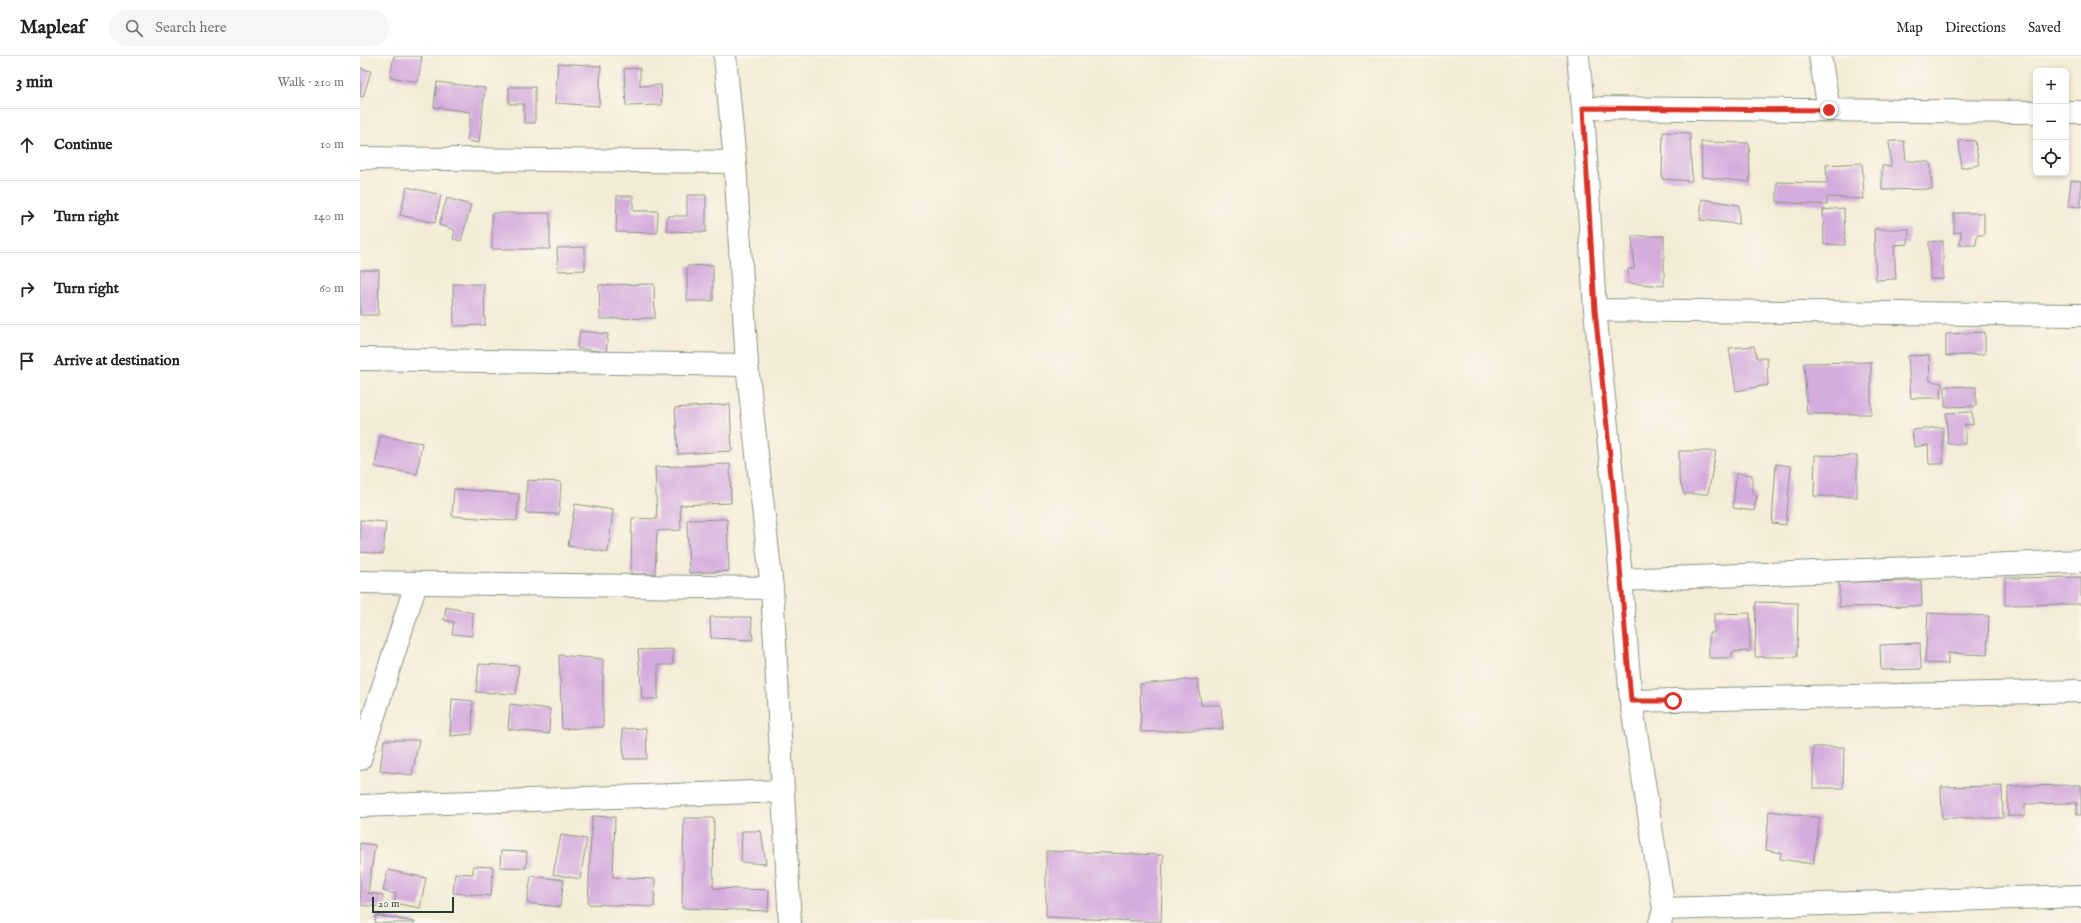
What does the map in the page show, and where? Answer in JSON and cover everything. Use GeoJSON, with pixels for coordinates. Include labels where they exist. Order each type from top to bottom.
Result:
{"type":"FeatureCollection","features":[{"type":"Feature","properties":{"kind":"street"},"geometry":{"type":"LineString","coordinates":[[724,56],[736,162],[747,365],[772,588],[790,923]]}},
{"type":"Feature","properties":{"kind":"street"},"geometry":{"type":"LineString","coordinates":[[1578,56],[1583,108],[1595,310],[1614,495],[1631,701],[1662,916],[2081,896]]}},
{"type":"Feature","properties":{"kind":"street"},"geometry":{"type":"LineString","coordinates":[[1820,56],[1829,110]]}},
{"type":"Feature","properties":{"kind":"street"},"geometry":{"type":"LineString","coordinates":[[1583,108],[2033,112]]}},
{"type":"Feature","properties":{"kind":"street"},"geometry":{"type":"LineString","coordinates":[[2069,112],[2081,112]]}},
{"type":"Feature","properties":{"kind":"street"},"geometry":{"type":"LineString","coordinates":[[360,158],[736,162]]}},
{"type":"Feature","properties":{"kind":"street"},"geometry":{"type":"LineString","coordinates":[[1595,310],[2081,315]]}},
{"type":"Feature","properties":{"kind":"street"},"geometry":{"type":"LineString","coordinates":[[360,359],[747,365]]}},
{"type":"Feature","properties":{"kind":"street"},"geometry":{"type":"LineString","coordinates":[[1620,580],[2081,561]]}},
{"type":"Feature","properties":{"kind":"street"},"geometry":{"type":"LineString","coordinates":[[360,582],[772,588]]}},
{"type":"Feature","properties":{"kind":"street"},"geometry":{"type":"LineString","coordinates":[[360,759],[416,584]]}},
{"type":"Feature","properties":{"kind":"street"},"geometry":{"type":"LineString","coordinates":[[1631,701],[2081,691]]}},
{"type":"Feature","properties":{"kind":"street"},"geometry":{"type":"LineString","coordinates":[[360,806],[783,791]]}},
{"type":"Feature","properties":{"kind":"building"},"geometry":{"type":"Polygon","coordinates":[[[394,56],[422,56],[418,82],[390,77],[394,56]]]}},
{"type":"Feature","properties":{"kind":"building"},"geometry":{"type":"Polygon","coordinates":[[[558,63],[601,66],[599,106],[555,103],[558,63]]]}},
{"type":"Feature","properties":{"kind":"building"},"geometry":{"type":"Polygon","coordinates":[[[360,68],[371,71],[363,97],[360,96],[360,68]]]}},
{"type":"Feature","properties":{"kind":"building"},"geometry":{"type":"Polygon","coordinates":[[[640,68],[640,86],[661,85],[662,105],[626,106],[624,69],[640,68]]]}},
{"type":"Feature","properties":{"kind":"building"},"geometry":{"type":"Polygon","coordinates":[[[437,82],[485,88],[479,143],[467,141],[471,112],[434,107],[437,82]]]}},
{"type":"Feature","properties":{"kind":"building"},"geometry":{"type":"Polygon","coordinates":[[[509,87],[535,87],[535,123],[524,123],[524,104],[509,104],[509,87]]]}},
{"type":"Feature","properties":{"kind":"building"},"geometry":{"type":"Polygon","coordinates":[[[1663,132],[1690,133],[1692,181],[1662,179],[1663,132]]]}},
{"type":"Feature","properties":{"kind":"building"},"geometry":{"type":"Polygon","coordinates":[[[1959,140],[1975,141],[1979,165],[1961,168],[1959,140]]]}},
{"type":"Feature","properties":{"kind":"building"},"geometry":{"type":"Polygon","coordinates":[[[1889,141],[1904,141],[1906,161],[1930,162],[1932,189],[1882,190],[1882,166],[1891,166],[1889,141]]]}},
{"type":"Feature","properties":{"kind":"building"},"geometry":{"type":"Polygon","coordinates":[[[1701,142],[1749,143],[1750,182],[1702,177],[1701,142]]]}},
{"type":"Feature","properties":{"kind":"building"},"geometry":{"type":"Polygon","coordinates":[[[1862,163],[1864,199],[1827,197],[1827,205],[1777,202],[1777,182],[1827,183],[1826,165],[1862,163]]]}},
{"type":"Feature","properties":{"kind":"building"},"geometry":{"type":"Polygon","coordinates":[[[2071,180],[2081,181],[2081,207],[2068,206],[2071,180]]]}},
{"type":"Feature","properties":{"kind":"building"},"geometry":{"type":"Polygon","coordinates":[[[407,187],[441,195],[435,223],[400,215],[407,187]]]}},
{"type":"Feature","properties":{"kind":"building"},"geometry":{"type":"Polygon","coordinates":[[[687,195],[706,195],[706,232],[667,231],[667,216],[687,216],[687,195]]]}},
{"type":"Feature","properties":{"kind":"building"},"geometry":{"type":"Polygon","coordinates":[[[617,196],[633,196],[633,211],[658,211],[657,233],[616,232],[617,196]]]}},
{"type":"Feature","properties":{"kind":"building"},"geometry":{"type":"Polygon","coordinates":[[[447,198],[471,205],[461,241],[453,239],[455,230],[439,225],[447,198]]]}},
{"type":"Feature","properties":{"kind":"building"},"geometry":{"type":"Polygon","coordinates":[[[1702,199],[1739,205],[1739,224],[1700,220],[1702,199]]]}},
{"type":"Feature","properties":{"kind":"building"},"geometry":{"type":"Polygon","coordinates":[[[1844,208],[1845,245],[1824,244],[1823,210],[1844,208]]]}},
{"type":"Feature","properties":{"kind":"building"},"geometry":{"type":"Polygon","coordinates":[[[492,213],[550,213],[550,249],[492,249],[492,213]]]}},
{"type":"Feature","properties":{"kind":"building"},"geometry":{"type":"Polygon","coordinates":[[[1954,213],[1984,213],[1984,235],[1977,235],[1976,245],[1960,245],[1961,232],[1954,233],[1954,213]]]}},
{"type":"Feature","properties":{"kind":"building"},"geometry":{"type":"Polygon","coordinates":[[[1874,229],[1909,229],[1908,244],[1894,245],[1896,279],[1876,280],[1874,229]]]}},
{"type":"Feature","properties":{"kind":"building"},"geometry":{"type":"Polygon","coordinates":[[[1632,236],[1664,236],[1664,286],[1628,283],[1628,269],[1634,269],[1632,236]]]}},
{"type":"Feature","properties":{"kind":"building"},"geometry":{"type":"Polygon","coordinates":[[[1943,241],[1943,279],[1930,279],[1929,242],[1943,241]]]}},
{"type":"Feature","properties":{"kind":"building"},"geometry":{"type":"Polygon","coordinates":[[[585,247],[585,270],[558,271],[557,248],[585,247]]]}},
{"type":"Feature","properties":{"kind":"building"},"geometry":{"type":"Polygon","coordinates":[[[713,265],[713,301],[687,301],[687,266],[713,265]]]}},
{"type":"Feature","properties":{"kind":"building"},"geometry":{"type":"Polygon","coordinates":[[[360,270],[379,270],[378,315],[360,315],[360,270]]]}},
{"type":"Feature","properties":{"kind":"building"},"geometry":{"type":"Polygon","coordinates":[[[453,284],[484,284],[485,325],[454,326],[453,284]]]}},
{"type":"Feature","properties":{"kind":"building"},"geometry":{"type":"Polygon","coordinates":[[[654,284],[655,318],[600,319],[599,285],[654,284]]]}},
{"type":"Feature","properties":{"kind":"building"},"geometry":{"type":"Polygon","coordinates":[[[580,331],[608,334],[606,352],[577,348],[580,331]]]}},
{"type":"Feature","properties":{"kind":"building"},"geometry":{"type":"Polygon","coordinates":[[[1985,332],[1985,354],[1946,356],[1946,334],[1985,332]]]}},
{"type":"Feature","properties":{"kind":"building"},"geometry":{"type":"Polygon","coordinates":[[[1754,346],[1757,358],[1767,358],[1768,385],[1736,391],[1729,348],[1754,346]]]}},
{"type":"Feature","properties":{"kind":"building"},"geometry":{"type":"Polygon","coordinates":[[[1929,355],[1930,381],[1942,383],[1941,398],[1911,398],[1908,356],[1929,355]]]}},
{"type":"Feature","properties":{"kind":"building"},"geometry":{"type":"Polygon","coordinates":[[[1871,362],[1871,414],[1807,414],[1804,363],[1871,362]]]}},
{"type":"Feature","properties":{"kind":"building"},"geometry":{"type":"Polygon","coordinates":[[[1945,386],[1976,387],[1976,406],[1945,407],[1945,386]]]}},
{"type":"Feature","properties":{"kind":"building"},"geometry":{"type":"Polygon","coordinates":[[[730,404],[732,451],[678,454],[675,408],[730,404]]]}},
{"type":"Feature","properties":{"kind":"building"},"geometry":{"type":"Polygon","coordinates":[[[1972,412],[1973,425],[1965,424],[1965,444],[1948,444],[1946,413],[1972,412]]]}},
{"type":"Feature","properties":{"kind":"building"},"geometry":{"type":"Polygon","coordinates":[[[1943,427],[1943,464],[1929,464],[1928,445],[1914,447],[1912,430],[1943,427]]]}},
{"type":"Feature","properties":{"kind":"building"},"geometry":{"type":"Polygon","coordinates":[[[380,436],[422,443],[417,474],[375,467],[380,436]]]}},
{"type":"Feature","properties":{"kind":"building"},"geometry":{"type":"Polygon","coordinates":[[[1679,451],[1716,451],[1708,494],[1684,494],[1679,478],[1679,451]]]}},
{"type":"Feature","properties":{"kind":"building"},"geometry":{"type":"Polygon","coordinates":[[[1815,455],[1857,456],[1857,497],[1814,496],[1815,455]]]}},
{"type":"Feature","properties":{"kind":"building"},"geometry":{"type":"Polygon","coordinates":[[[730,464],[731,503],[680,505],[681,530],[657,531],[655,574],[631,574],[632,518],[657,519],[655,467],[730,464]]]}},
{"type":"Feature","properties":{"kind":"building"},"geometry":{"type":"Polygon","coordinates":[[[1776,464],[1791,466],[1786,525],[1772,523],[1776,464]]]}},
{"type":"Feature","properties":{"kind":"building"},"geometry":{"type":"Polygon","coordinates":[[[1736,473],[1752,475],[1752,493],[1757,496],[1754,511],[1733,508],[1736,473]]]}},
{"type":"Feature","properties":{"kind":"building"},"geometry":{"type":"Polygon","coordinates":[[[527,480],[561,482],[559,514],[526,513],[527,480]]]}},
{"type":"Feature","properties":{"kind":"building"},"geometry":{"type":"Polygon","coordinates":[[[454,489],[519,494],[517,521],[452,516],[454,489]]]}},
{"type":"Feature","properties":{"kind":"building"},"geometry":{"type":"Polygon","coordinates":[[[575,504],[613,510],[608,552],[568,546],[575,504]]]}},
{"type":"Feature","properties":{"kind":"building"},"geometry":{"type":"Polygon","coordinates":[[[727,519],[729,571],[689,573],[687,520],[727,519]]]}},
{"type":"Feature","properties":{"kind":"building"},"geometry":{"type":"Polygon","coordinates":[[[360,520],[386,522],[383,554],[360,552],[360,520]]]}},
{"type":"Feature","properties":{"kind":"building"},"geometry":{"type":"Polygon","coordinates":[[[2081,577],[2081,604],[2005,605],[2005,578],[2081,577]]]}},
{"type":"Feature","properties":{"kind":"building"},"geometry":{"type":"Polygon","coordinates":[[[1921,581],[1922,606],[1839,607],[1839,582],[1921,581]]]}},
{"type":"Feature","properties":{"kind":"building"},"geometry":{"type":"Polygon","coordinates":[[[1756,602],[1798,603],[1797,657],[1755,657],[1756,602]]]}},
{"type":"Feature","properties":{"kind":"building"},"geometry":{"type":"Polygon","coordinates":[[[446,607],[473,613],[472,636],[452,634],[454,622],[444,620],[446,607]]]}},
{"type":"Feature","properties":{"kind":"building"},"geometry":{"type":"Polygon","coordinates":[[[1750,613],[1750,651],[1732,652],[1732,658],[1709,658],[1709,633],[1714,633],[1714,614],[1750,613]]]}},
{"type":"Feature","properties":{"kind":"building"},"geometry":{"type":"Polygon","coordinates":[[[1928,613],[1989,616],[1987,655],[1948,653],[1948,664],[1925,663],[1928,613]]]}},
{"type":"Feature","properties":{"kind":"building"},"geometry":{"type":"Polygon","coordinates":[[[710,617],[751,617],[753,640],[711,638],[710,617]]]}},
{"type":"Feature","properties":{"kind":"building"},"geometry":{"type":"Polygon","coordinates":[[[1920,643],[1921,669],[1881,670],[1880,645],[1920,643]]]}},
{"type":"Feature","properties":{"kind":"building"},"geometry":{"type":"Polygon","coordinates":[[[673,649],[673,665],[658,665],[658,699],[642,699],[638,650],[673,649]]]}},
{"type":"Feature","properties":{"kind":"building"},"geometry":{"type":"Polygon","coordinates":[[[559,655],[603,659],[603,727],[562,729],[559,655]]]}},
{"type":"Feature","properties":{"kind":"building"},"geometry":{"type":"Polygon","coordinates":[[[479,664],[519,666],[516,694],[476,692],[479,664]]]}},
{"type":"Feature","properties":{"kind":"building"},"geometry":{"type":"Polygon","coordinates":[[[1198,679],[1201,705],[1221,705],[1223,729],[1141,732],[1140,684],[1198,679]]]}},
{"type":"Feature","properties":{"kind":"building"},"geometry":{"type":"Polygon","coordinates":[[[452,699],[473,701],[472,734],[450,736],[452,699]]]}},
{"type":"Feature","properties":{"kind":"building"},"geometry":{"type":"Polygon","coordinates":[[[510,704],[550,709],[549,734],[508,729],[510,704]]]}},
{"type":"Feature","properties":{"kind":"building"},"geometry":{"type":"Polygon","coordinates":[[[646,728],[647,759],[624,759],[622,729],[646,728]]]}},
{"type":"Feature","properties":{"kind":"building"},"geometry":{"type":"Polygon","coordinates":[[[384,740],[419,740],[412,775],[380,771],[384,740]]]}},
{"type":"Feature","properties":{"kind":"building"},"geometry":{"type":"Polygon","coordinates":[[[1813,747],[1844,747],[1843,788],[1813,788],[1813,747]]]}},
{"type":"Feature","properties":{"kind":"building"},"geometry":{"type":"Polygon","coordinates":[[[2081,785],[2081,815],[2077,815],[2077,803],[2025,804],[2025,816],[2008,816],[2008,786],[2081,785]]]}},
{"type":"Feature","properties":{"kind":"building"},"geometry":{"type":"Polygon","coordinates":[[[2002,786],[2003,818],[1942,818],[1941,787],[2002,786]]]}},
{"type":"Feature","properties":{"kind":"building"},"geometry":{"type":"Polygon","coordinates":[[[1769,811],[1820,818],[1813,864],[1780,859],[1781,853],[1766,850],[1769,811]]]}},
{"type":"Feature","properties":{"kind":"building"},"geometry":{"type":"Polygon","coordinates":[[[592,816],[615,817],[613,877],[655,879],[654,907],[588,904],[592,816]]]}},
{"type":"Feature","properties":{"kind":"building"},"geometry":{"type":"Polygon","coordinates":[[[684,818],[714,818],[713,888],[769,890],[768,911],[682,908],[684,818]]]}},
{"type":"Feature","properties":{"kind":"building"},"geometry":{"type":"Polygon","coordinates":[[[742,831],[761,831],[766,864],[741,862],[742,831]]]}},
{"type":"Feature","properties":{"kind":"building"},"geometry":{"type":"Polygon","coordinates":[[[561,835],[587,839],[580,879],[553,874],[561,835]]]}},
{"type":"Feature","properties":{"kind":"building"},"geometry":{"type":"Polygon","coordinates":[[[360,843],[375,845],[368,893],[383,895],[381,907],[360,905],[360,843]]]}},
{"type":"Feature","properties":{"kind":"building"},"geometry":{"type":"Polygon","coordinates":[[[501,851],[527,852],[526,868],[500,867],[501,851]]]}},
{"type":"Feature","properties":{"kind":"building"},"geometry":{"type":"Polygon","coordinates":[[[1046,851],[1163,855],[1161,922],[1046,917],[1046,851]]]}},
{"type":"Feature","properties":{"kind":"building"},"geometry":{"type":"Polygon","coordinates":[[[473,866],[493,867],[491,896],[453,893],[455,873],[473,874],[473,866]]]}},
{"type":"Feature","properties":{"kind":"building"},"geometry":{"type":"Polygon","coordinates":[[[388,870],[426,878],[420,908],[394,903],[396,894],[383,891],[388,870]]]}},
{"type":"Feature","properties":{"kind":"building"},"geometry":{"type":"Polygon","coordinates":[[[531,876],[564,880],[560,907],[527,903],[531,876]]]}},
{"type":"Feature","properties":{"kind":"building"},"geometry":{"type":"Polygon","coordinates":[[[376,915],[415,922],[415,923],[375,923],[376,915]]]}},
{"type":"Feature","properties":{"kind":"route"},"geometry":{"type":"LineString","coordinates":[[1673,701],[1631,701],[1614,495],[1595,310],[1583,108],[1829,110]]}}]}
